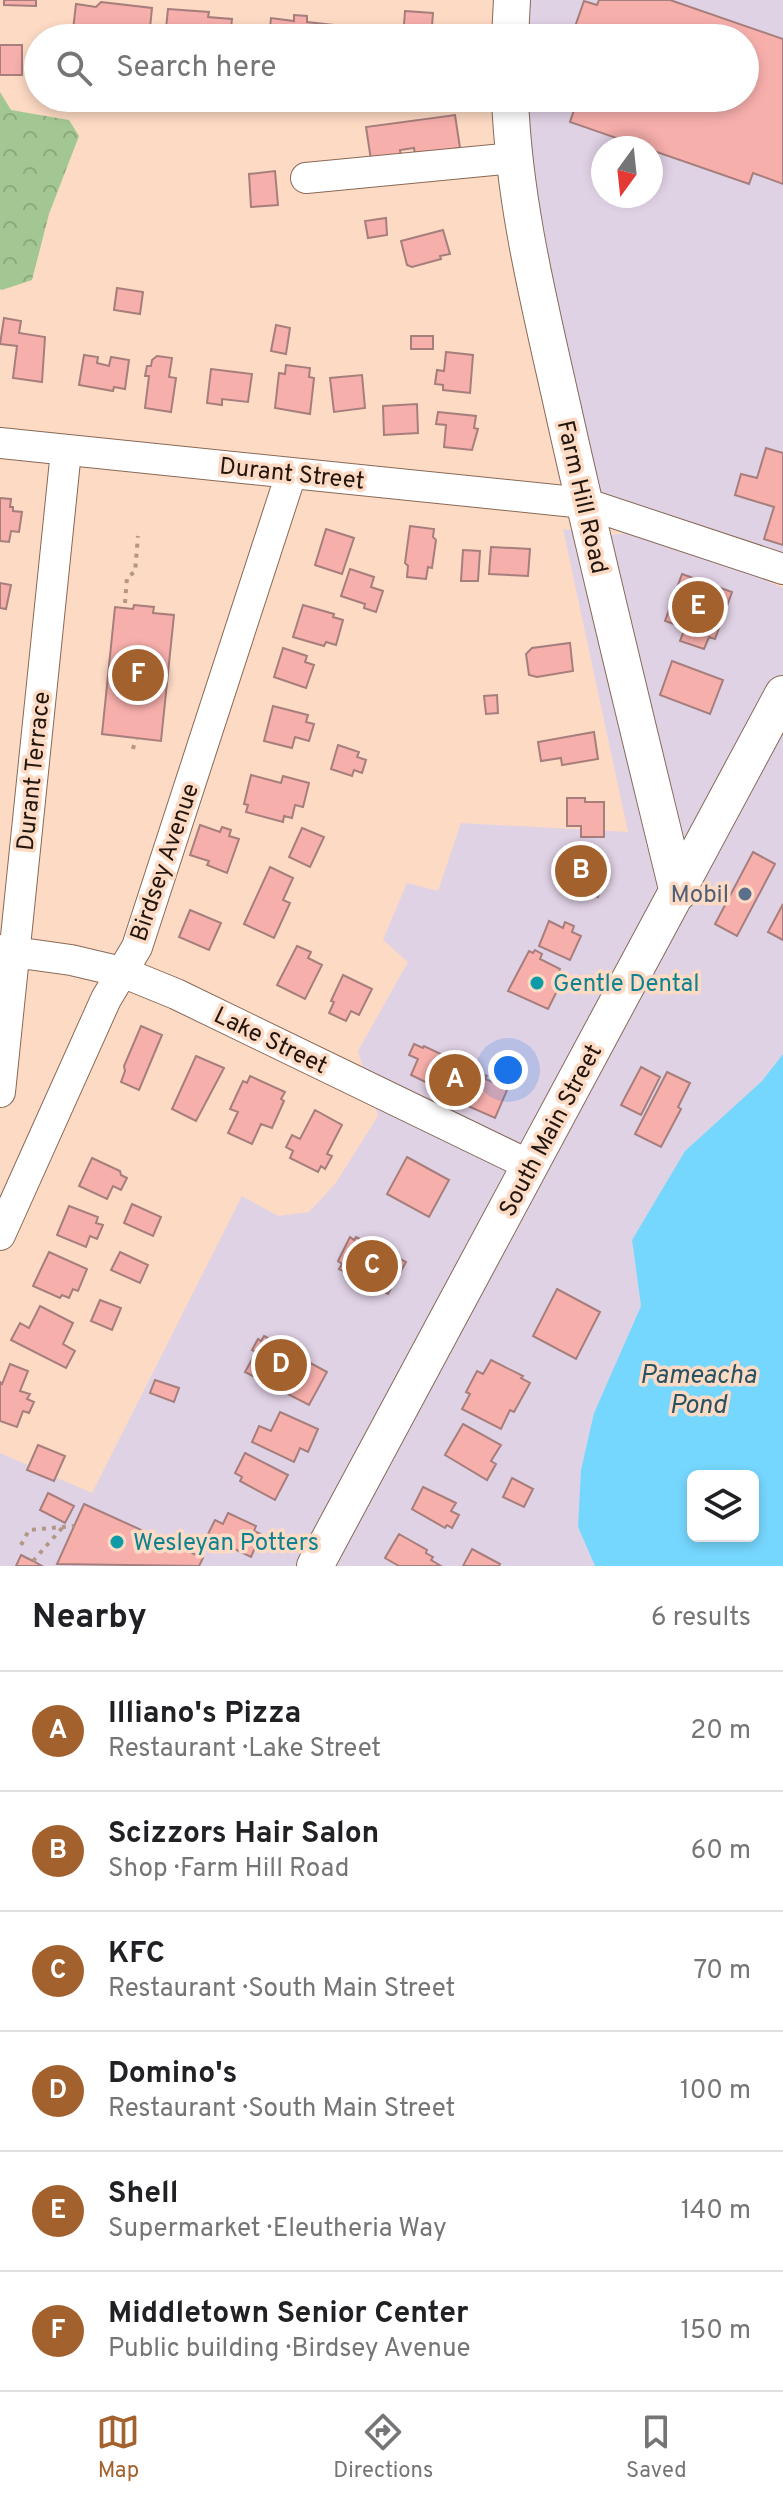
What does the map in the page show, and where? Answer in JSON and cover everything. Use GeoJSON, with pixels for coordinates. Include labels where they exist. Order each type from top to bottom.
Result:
{"type":"FeatureCollection","features":[{"type":"Feature","properties":{"kind":"main road"},"geometry":{"type":"LineString","coordinates":[[511,24],[512,0]]}},
{"type":"Feature","properties":{"kind":"main road","name":"Farm Hill Road"},"geometry":{"type":"LineString","coordinates":[[511,112],[518,197],[532,267],[584,503],[678,893]]}},
{"type":"Feature","properties":{"kind":"main road","name":"South Main Street"},"geometry":{"type":"LineString","coordinates":[[315,1566],[783,694]]}},
{"type":"Feature","properties":{"kind":"street"},"geometry":{"type":"LineString","coordinates":[[306,178],[514,158]]}},
{"type":"Feature","properties":{"kind":"street","name":"Durant Street"},"geometry":{"type":"LineString","coordinates":[[0,443],[584,503],[783,569]]}},
{"type":"Feature","properties":{"kind":"street","name":"Durant Terrace"},"geometry":{"type":"LineString","coordinates":[[0,1092],[7,951],[66,451]]}},
{"type":"Feature","properties":{"kind":"street","name":"Birdsey Avenue"},"geometry":{"type":"LineString","coordinates":[[0,1235],[106,999],[137,947],[291,474]]}},
{"type":"Feature","properties":{"kind":"street","name":"Lake Street"},"geometry":{"type":"LineString","coordinates":[[7,951],[71,960],[122,972],[176,994],[531,1166]]}},
{"type":"Feature","properties":{"kind":"path"},"geometry":{"type":"LineString","coordinates":[[125,603],[127,577],[135,572],[138,536]]}},
{"type":"Feature","properties":{"kind":"path"},"geometry":{"type":"LineString","coordinates":[[133,749],[136,738]]}},
{"type":"Feature","properties":{"kind":"path"},"geometry":{"type":"LineString","coordinates":[[21,1545],[29,1530],[74,1526]]}},
{"type":"Feature","properties":{"kind":"path"},"geometry":{"type":"LineString","coordinates":[[33,1561],[64,1527]]}},
{"type":"Feature","properties":{"kind":"shaded area"},"geometry":{"type":"Polygon","coordinates":[[[528,0],[783,0],[783,562],[604,501],[595,489],[534,204],[526,112],[759,112],[759,24],[526,24],[528,0]]]}},
{"type":"Feature","properties":{"kind":"shaded area"},"geometry":{"type":"Polygon","coordinates":[[[563,529],[611,535],[627,533],[783,588],[783,1054],[762,1081],[685,1151],[632,1240],[641,1306],[594,1413],[578,1527],[595,1566],[0,1566],[0,1453],[92,1493],[242,1196],[278,1216],[309,1212],[335,1184],[378,1116],[358,1051],[408,962],[383,940],[407,883],[438,891],[461,823],[628,832],[563,529]]]}},
{"type":"Feature","properties":{"kind":"green space"},"geometry":{"type":"Polygon","coordinates":[[[0,92],[11,110],[69,120],[79,136],[49,214],[32,280],[2,290],[0,289],[0,92]]]}},
{"type":"Feature","properties":{"kind":"water","name":"Pameacha Pond"},"geometry":{"type":"Polygon","coordinates":[[[783,1054],[783,1566],[595,1566],[578,1527],[581,1470],[594,1413],[641,1306],[632,1240],[685,1151],[762,1081],[783,1054]]]}},
{"type":"Feature","properties":{"kind":"building"},"geometry":{"type":"Polygon","coordinates":[[[4,0],[36,0],[36,6],[4,5],[4,0]]]}},
{"type":"Feature","properties":{"kind":"building"},"geometry":{"type":"Polygon","coordinates":[[[599,0],[670,0],[740,24],[576,24],[584,1],[597,5],[599,0]]]}},
{"type":"Feature","properties":{"kind":"building"},"geometry":{"type":"Polygon","coordinates":[[[101,2],[152,8],[150,24],[74,24],[76,4],[96,7],[101,2]]]}},
{"type":"Feature","properties":{"kind":"building"},"geometry":{"type":"Polygon","coordinates":[[[168,9],[209,12],[208,17],[232,19],[231,24],[166,24],[168,9]]]}},
{"type":"Feature","properties":{"kind":"building"},"geometry":{"type":"Polygon","coordinates":[[[405,11],[433,13],[432,24],[404,24],[405,11]]]}},
{"type":"Feature","properties":{"kind":"building"},"geometry":{"type":"Polygon","coordinates":[[[294,15],[307,16],[307,22],[324,24],[270,24],[271,18],[294,21],[294,15]]]}},
{"type":"Feature","properties":{"kind":"building"},"geometry":{"type":"Polygon","coordinates":[[[759,31],[783,39],[783,184],[753,173],[749,184],[663,154],[663,136],[610,136],[570,122],[573,112],[759,112],[759,31]]]}},
{"type":"Feature","properties":{"kind":"building"},"geometry":{"type":"Polygon","coordinates":[[[0,45],[22,45],[22,75],[0,75],[0,45]]]}},
{"type":"Feature","properties":{"kind":"building"},"geometry":{"type":"Polygon","coordinates":[[[455,115],[460,148],[415,154],[414,148],[400,150],[401,156],[371,160],[366,127],[455,115]]]}},
{"type":"Feature","properties":{"kind":"building"},"geometry":{"type":"Polygon","coordinates":[[[275,171],[278,205],[251,207],[249,174],[275,171]]]}},
{"type":"Feature","properties":{"kind":"building"},"geometry":{"type":"Polygon","coordinates":[[[386,218],[387,235],[368,238],[365,221],[386,218]]]}},
{"type":"Feature","properties":{"kind":"building"},"geometry":{"type":"Polygon","coordinates":[[[443,230],[450,254],[412,267],[407,265],[401,241],[443,230]]]}},
{"type":"Feature","properties":{"kind":"building"},"geometry":{"type":"Polygon","coordinates":[[[117,288],[143,292],[140,314],[114,310],[117,288]]]}},
{"type":"Feature","properties":{"kind":"building"},"geometry":{"type":"Polygon","coordinates":[[[4,318],[21,321],[19,333],[45,337],[42,382],[13,378],[17,346],[0,344],[4,318]]]}},
{"type":"Feature","properties":{"kind":"building"},"geometry":{"type":"Polygon","coordinates":[[[276,325],[290,328],[286,354],[271,351],[276,325]]]}},
{"type":"Feature","properties":{"kind":"building"},"geometry":{"type":"Polygon","coordinates":[[[411,336],[433,336],[433,349],[411,349],[411,336]]]}},
{"type":"Feature","properties":{"kind":"building"},"geometry":{"type":"Polygon","coordinates":[[[446,352],[473,355],[470,393],[443,390],[443,385],[435,384],[437,370],[444,371],[446,352]]]}},
{"type":"Feature","properties":{"kind":"building"},"geometry":{"type":"Polygon","coordinates":[[[84,355],[98,357],[97,363],[109,366],[111,357],[129,360],[125,389],[114,387],[113,391],[79,385],[84,355]]]}},
{"type":"Feature","properties":{"kind":"building"},"geometry":{"type":"Polygon","coordinates":[[[157,356],[172,358],[169,377],[176,378],[171,412],[145,408],[149,376],[145,376],[147,366],[151,366],[157,356]]]}},
{"type":"Feature","properties":{"kind":"building"},"geometry":{"type":"Polygon","coordinates":[[[286,365],[310,368],[309,377],[314,378],[310,414],[275,408],[279,373],[285,374],[286,365]]]}},
{"type":"Feature","properties":{"kind":"building"},"geometry":{"type":"Polygon","coordinates":[[[211,369],[252,374],[248,402],[222,399],[222,405],[207,403],[211,369]]]}},
{"type":"Feature","properties":{"kind":"building"},"geometry":{"type":"Polygon","coordinates":[[[362,375],[365,408],[334,412],[330,378],[362,375]]]}},
{"type":"Feature","properties":{"kind":"building"},"geometry":{"type":"Polygon","coordinates":[[[417,404],[418,433],[384,435],[383,406],[417,404]]]}},
{"type":"Feature","properties":{"kind":"building"},"geometry":{"type":"Polygon","coordinates":[[[438,412],[476,416],[474,428],[478,429],[472,450],[444,447],[446,425],[436,424],[438,412]]]}},
{"type":"Feature","properties":{"kind":"building"},"geometry":{"type":"Polygon","coordinates":[[[766,448],[783,453],[783,545],[764,539],[774,507],[735,495],[741,474],[757,478],[766,448]]]}},
{"type":"Feature","properties":{"kind":"building"},"geometry":{"type":"Polygon","coordinates":[[[0,498],[11,499],[13,511],[22,512],[19,532],[11,531],[9,542],[0,541],[0,498]]]}},
{"type":"Feature","properties":{"kind":"building"},"geometry":{"type":"Polygon","coordinates":[[[410,526],[434,529],[433,537],[436,540],[432,568],[428,567],[426,579],[407,577],[408,566],[405,563],[410,526]]]}},
{"type":"Feature","properties":{"kind":"building"},"geometry":{"type":"Polygon","coordinates":[[[326,529],[354,538],[342,574],[315,565],[326,529]]]}},
{"type":"Feature","properties":{"kind":"building"},"geometry":{"type":"Polygon","coordinates":[[[491,547],[530,549],[528,576],[489,574],[491,547]]]}},
{"type":"Feature","properties":{"kind":"building"},"geometry":{"type":"Polygon","coordinates":[[[463,550],[480,551],[478,581],[461,581],[463,550]]]}},
{"type":"Feature","properties":{"kind":"building"},"geometry":{"type":"Polygon","coordinates":[[[350,569],[374,577],[371,587],[383,591],[376,612],[364,608],[365,604],[341,596],[350,569]]]}},
{"type":"Feature","properties":{"kind":"building"},"geometry":{"type":"Polygon","coordinates":[[[682,574],[732,592],[715,639],[709,637],[704,649],[680,641],[685,628],[665,621],[682,574]]]}},
{"type":"Feature","properties":{"kind":"building"},"geometry":{"type":"Polygon","coordinates":[[[0,583],[11,585],[6,609],[0,608],[0,583]]]}},
{"type":"Feature","properties":{"kind":"building"},"geometry":{"type":"Polygon","coordinates":[[[134,605],[154,607],[153,613],[174,615],[161,741],[102,734],[115,607],[133,609],[134,605]]]}},
{"type":"Feature","properties":{"kind":"building"},"geometry":{"type":"Polygon","coordinates":[[[303,605],[334,614],[333,617],[343,620],[336,645],[326,642],[324,646],[293,637],[303,605]]]}},
{"type":"Feature","properties":{"kind":"building"},"geometry":{"type":"Polygon","coordinates":[[[570,643],[573,671],[537,677],[529,675],[526,654],[532,648],[570,643]]]}},
{"type":"Feature","properties":{"kind":"building"},"geometry":{"type":"Polygon","coordinates":[[[283,648],[307,656],[305,662],[314,665],[306,688],[274,677],[283,648]]]}},
{"type":"Feature","properties":{"kind":"building"},"geometry":{"type":"Polygon","coordinates":[[[672,661],[723,680],[710,714],[660,695],[672,661]]]}},
{"type":"Feature","properties":{"kind":"building"},"geometry":{"type":"Polygon","coordinates":[[[497,695],[498,713],[486,714],[484,696],[497,695]]]}},
{"type":"Feature","properties":{"kind":"building"},"geometry":{"type":"Polygon","coordinates":[[[273,706],[308,715],[306,722],[314,724],[309,741],[295,737],[292,748],[264,741],[273,706]]]}},
{"type":"Feature","properties":{"kind":"building"},"geometry":{"type":"Polygon","coordinates":[[[594,732],[598,759],[562,765],[561,758],[541,761],[538,742],[594,732]]]}},
{"type":"Feature","properties":{"kind":"building"},"geometry":{"type":"Polygon","coordinates":[[[338,745],[359,752],[357,757],[366,760],[362,773],[354,770],[352,776],[331,769],[338,745]]]}},
{"type":"Feature","properties":{"kind":"building"},"geometry":{"type":"Polygon","coordinates":[[[251,775],[281,783],[283,776],[309,783],[303,807],[295,805],[292,818],[284,816],[283,822],[246,812],[248,805],[244,804],[251,775]]]}},
{"type":"Feature","properties":{"kind":"building"},"geometry":{"type":"Polygon","coordinates":[[[567,798],[604,802],[604,837],[581,837],[581,826],[567,826],[567,798]]]}},
{"type":"Feature","properties":{"kind":"building"},"geometry":{"type":"Polygon","coordinates":[[[200,825],[220,832],[222,827],[231,830],[229,836],[239,839],[227,873],[207,865],[209,861],[190,855],[200,825]]]}},
{"type":"Feature","properties":{"kind":"building"},"geometry":{"type":"Polygon","coordinates":[[[302,828],[324,837],[310,867],[289,857],[302,828]]]}},
{"type":"Feature","properties":{"kind":"building","name":"Mobil"},"geometry":{"type":"Polygon","coordinates":[[[753,852],[775,864],[737,936],[715,924],[753,852]]]}},
{"type":"Feature","properties":{"kind":"building"},"geometry":{"type":"Polygon","coordinates":[[[568,854],[607,865],[605,886],[601,885],[598,897],[559,886],[554,881],[560,858],[566,860],[568,854]]]}},
{"type":"Feature","properties":{"kind":"building"},"geometry":{"type":"Polygon","coordinates":[[[270,867],[293,878],[283,900],[290,903],[274,938],[244,924],[270,867]]]}},
{"type":"Feature","properties":{"kind":"building"},"geometry":{"type":"Polygon","coordinates":[[[783,904],[783,940],[768,932],[783,904]]]}},
{"type":"Feature","properties":{"kind":"building"},"geometry":{"type":"Polygon","coordinates":[[[190,910],[221,923],[209,950],[179,937],[190,910]]]}},
{"type":"Feature","properties":{"kind":"building"},"geometry":{"type":"Polygon","coordinates":[[[549,921],[563,928],[565,922],[574,926],[572,932],[581,936],[570,960],[539,946],[549,921]]]}},
{"type":"Feature","properties":{"kind":"building"},"geometry":{"type":"Polygon","coordinates":[[[297,946],[311,952],[308,958],[322,965],[305,999],[277,985],[297,946]]]}},
{"type":"Feature","properties":{"kind":"building","name":"Gentle Dental"},"geometry":{"type":"Polygon","coordinates":[[[535,950],[542,954],[540,959],[565,975],[548,1009],[508,991],[529,951],[533,953],[535,950]]]}},
{"type":"Feature","properties":{"kind":"building"},"geometry":{"type":"Polygon","coordinates":[[[343,975],[372,989],[359,1015],[351,1011],[346,1021],[329,1013],[343,975]]]}},
{"type":"Feature","properties":{"kind":"building"},"geometry":{"type":"Polygon","coordinates":[[[141,1026],[162,1035],[139,1090],[121,1082],[124,1066],[141,1026]]]}},
{"type":"Feature","properties":{"kind":"building"},"geometry":{"type":"Polygon","coordinates":[[[414,1044],[487,1076],[485,1079],[495,1083],[498,1075],[511,1081],[495,1118],[434,1091],[436,1087],[411,1075],[418,1059],[409,1055],[414,1044]]]}},
{"type":"Feature","properties":{"kind":"building"},"geometry":{"type":"Polygon","coordinates":[[[196,1056],[224,1068],[196,1121],[172,1109],[196,1056]]]}},
{"type":"Feature","properties":{"kind":"building"},"geometry":{"type":"Polygon","coordinates":[[[641,1067],[660,1077],[641,1115],[621,1105],[641,1067]]]}},
{"type":"Feature","properties":{"kind":"building"},"geometry":{"type":"Polygon","coordinates":[[[667,1072],[690,1083],[678,1107],[681,1109],[661,1147],[635,1134],[667,1072]]]}},
{"type":"Feature","properties":{"kind":"building"},"geometry":{"type":"Polygon","coordinates":[[[250,1076],[285,1092],[272,1128],[261,1124],[252,1144],[228,1133],[238,1112],[230,1109],[243,1081],[247,1083],[250,1076]]]}},
{"type":"Feature","properties":{"kind":"building"},"geometry":{"type":"Polygon","coordinates":[[[315,1110],[342,1125],[327,1154],[332,1156],[325,1169],[321,1166],[318,1172],[290,1158],[293,1151],[286,1147],[292,1135],[300,1139],[315,1110]]]}},
{"type":"Feature","properties":{"kind":"building"},"geometry":{"type":"Polygon","coordinates":[[[407,1157],[449,1180],[429,1217],[387,1194],[407,1157]]]}},
{"type":"Feature","properties":{"kind":"building"},"geometry":{"type":"Polygon","coordinates":[[[92,1158],[120,1171],[127,1178],[121,1190],[113,1186],[107,1199],[79,1186],[92,1158]]]}},
{"type":"Feature","properties":{"kind":"building"},"geometry":{"type":"Polygon","coordinates":[[[132,1204],[161,1217],[153,1236],[124,1223],[132,1204]]]}},
{"type":"Feature","properties":{"kind":"building"},"geometry":{"type":"Polygon","coordinates":[[[69,1206],[98,1217],[96,1223],[103,1225],[97,1239],[90,1236],[86,1247],[57,1235],[69,1206]]]}},
{"type":"Feature","properties":{"kind":"building"},"geometry":{"type":"Polygon","coordinates":[[[350,1237],[354,1240],[356,1237],[406,1262],[388,1294],[339,1269],[342,1264],[338,1261],[350,1237]]]}},
{"type":"Feature","properties":{"kind":"building"},"geometry":{"type":"Polygon","coordinates":[[[49,1252],[87,1269],[78,1291],[73,1289],[69,1298],[62,1295],[60,1298],[33,1286],[49,1252]]]}},
{"type":"Feature","properties":{"kind":"building"},"geometry":{"type":"Polygon","coordinates":[[[120,1252],[148,1265],[140,1283],[111,1270],[120,1252]]]}},
{"type":"Feature","properties":{"kind":"building"},"geometry":{"type":"Polygon","coordinates":[[[557,1289],[600,1312],[576,1359],[533,1336],[557,1289]]]}},
{"type":"Feature","properties":{"kind":"building"},"geometry":{"type":"Polygon","coordinates":[[[100,1300],[121,1308],[112,1330],[91,1321],[100,1300]]]}},
{"type":"Feature","properties":{"kind":"building"},"geometry":{"type":"Polygon","coordinates":[[[40,1306],[73,1323],[63,1344],[75,1351],[66,1368],[11,1340],[20,1323],[29,1328],[40,1306]]]}},
{"type":"Feature","properties":{"kind":"building"},"geometry":{"type":"Polygon","coordinates":[[[264,1336],[290,1350],[291,1347],[303,1353],[301,1358],[327,1372],[309,1405],[245,1372],[256,1352],[252,1350],[258,1339],[261,1341],[264,1336]]]}},
{"type":"Feature","properties":{"kind":"building"},"geometry":{"type":"Polygon","coordinates":[[[491,1360],[523,1376],[521,1378],[530,1383],[514,1412],[510,1410],[501,1429],[462,1409],[470,1394],[466,1392],[477,1371],[483,1374],[491,1360]]]}},
{"type":"Feature","properties":{"kind":"building"},"geometry":{"type":"Polygon","coordinates":[[[10,1364],[28,1371],[20,1391],[30,1394],[27,1399],[34,1402],[29,1413],[23,1411],[17,1427],[0,1421],[0,1382],[2,1384],[10,1364]]]}},
{"type":"Feature","properties":{"kind":"building"},"geometry":{"type":"Polygon","coordinates":[[[155,1380],[179,1388],[174,1402],[150,1393],[155,1380]]]}},
{"type":"Feature","properties":{"kind":"building"},"geometry":{"type":"Polygon","coordinates":[[[280,1412],[318,1429],[308,1452],[300,1448],[294,1462],[252,1442],[259,1426],[271,1431],[280,1412]]]}},
{"type":"Feature","properties":{"kind":"building"},"geometry":{"type":"Polygon","coordinates":[[[463,1424],[501,1445],[491,1461],[496,1464],[487,1480],[445,1455],[463,1424]]]}},
{"type":"Feature","properties":{"kind":"building"},"geometry":{"type":"Polygon","coordinates":[[[38,1445],[65,1456],[54,1481],[27,1470],[38,1445]]]}},
{"type":"Feature","properties":{"kind":"building"},"geometry":{"type":"Polygon","coordinates":[[[245,1453],[288,1475],[275,1500],[240,1481],[242,1477],[235,1473],[245,1453]]]}},
{"type":"Feature","properties":{"kind":"building"},"geometry":{"type":"Polygon","coordinates":[[[512,1478],[533,1489],[524,1507],[503,1497],[512,1478]]]}},
{"type":"Feature","properties":{"kind":"building"},"geometry":{"type":"Polygon","coordinates":[[[423,1487],[456,1503],[451,1511],[459,1515],[452,1528],[447,1525],[445,1528],[412,1509],[423,1487]]]}},
{"type":"Feature","properties":{"kind":"building"},"geometry":{"type":"Polygon","coordinates":[[[48,1493],[74,1506],[65,1523],[40,1510],[48,1493]]]}},
{"type":"Feature","properties":{"kind":"building","name":"Wesleyan Potters"},"geometry":{"type":"Polygon","coordinates":[[[84,1504],[203,1558],[199,1566],[57,1564],[84,1504]]]}},
{"type":"Feature","properties":{"kind":"building"},"geometry":{"type":"Polygon","coordinates":[[[228,1513],[256,1526],[254,1531],[261,1534],[251,1557],[207,1536],[215,1520],[223,1524],[228,1513]]]}},
{"type":"Feature","properties":{"kind":"building"},"geometry":{"type":"Polygon","coordinates":[[[399,1534],[427,1550],[426,1553],[433,1557],[431,1560],[441,1566],[399,1566],[385,1558],[399,1534]]]}},
{"type":"Feature","properties":{"kind":"building"},"geometry":{"type":"Polygon","coordinates":[[[472,1549],[500,1564],[499,1566],[463,1566],[472,1549]]]}},
{"type":"Feature","properties":{"kind":"building"},"geometry":{"type":"Polygon","coordinates":[[[21,1555],[33,1561],[42,1566],[16,1566],[21,1555]]]}},
{"type":"Feature","properties":{"kind":"place","name":"Shell"},"geometry":{"type":"Point","coordinates":[698,607]}},
{"type":"Feature","properties":{"kind":"place","name":"Middletown Senior Center"},"geometry":{"type":"Point","coordinates":[138,675]}},
{"type":"Feature","properties":{"kind":"place","name":"Scizzors Hair Salon"},"geometry":{"type":"Point","coordinates":[581,871]}},
{"type":"Feature","properties":{"kind":"place","name":"Mobil"},"geometry":{"type":"Point","coordinates":[745,894]}},
{"type":"Feature","properties":{"kind":"place","name":"Gentle Dental"},"geometry":{"type":"Point","coordinates":[537,983]}},
{"type":"Feature","properties":{"kind":"place","name":"Illiano's Pizza"},"geometry":{"type":"Point","coordinates":[455,1080]}},
{"type":"Feature","properties":{"kind":"place","name":"KFC"},"geometry":{"type":"Point","coordinates":[372,1266]}},
{"type":"Feature","properties":{"kind":"place","name":"Domino's"},"geometry":{"type":"Point","coordinates":[281,1365]}},
{"type":"Feature","properties":{"kind":"place","name":"Wesleyan Potters"},"geometry":{"type":"Point","coordinates":[117,1542]}}]}
